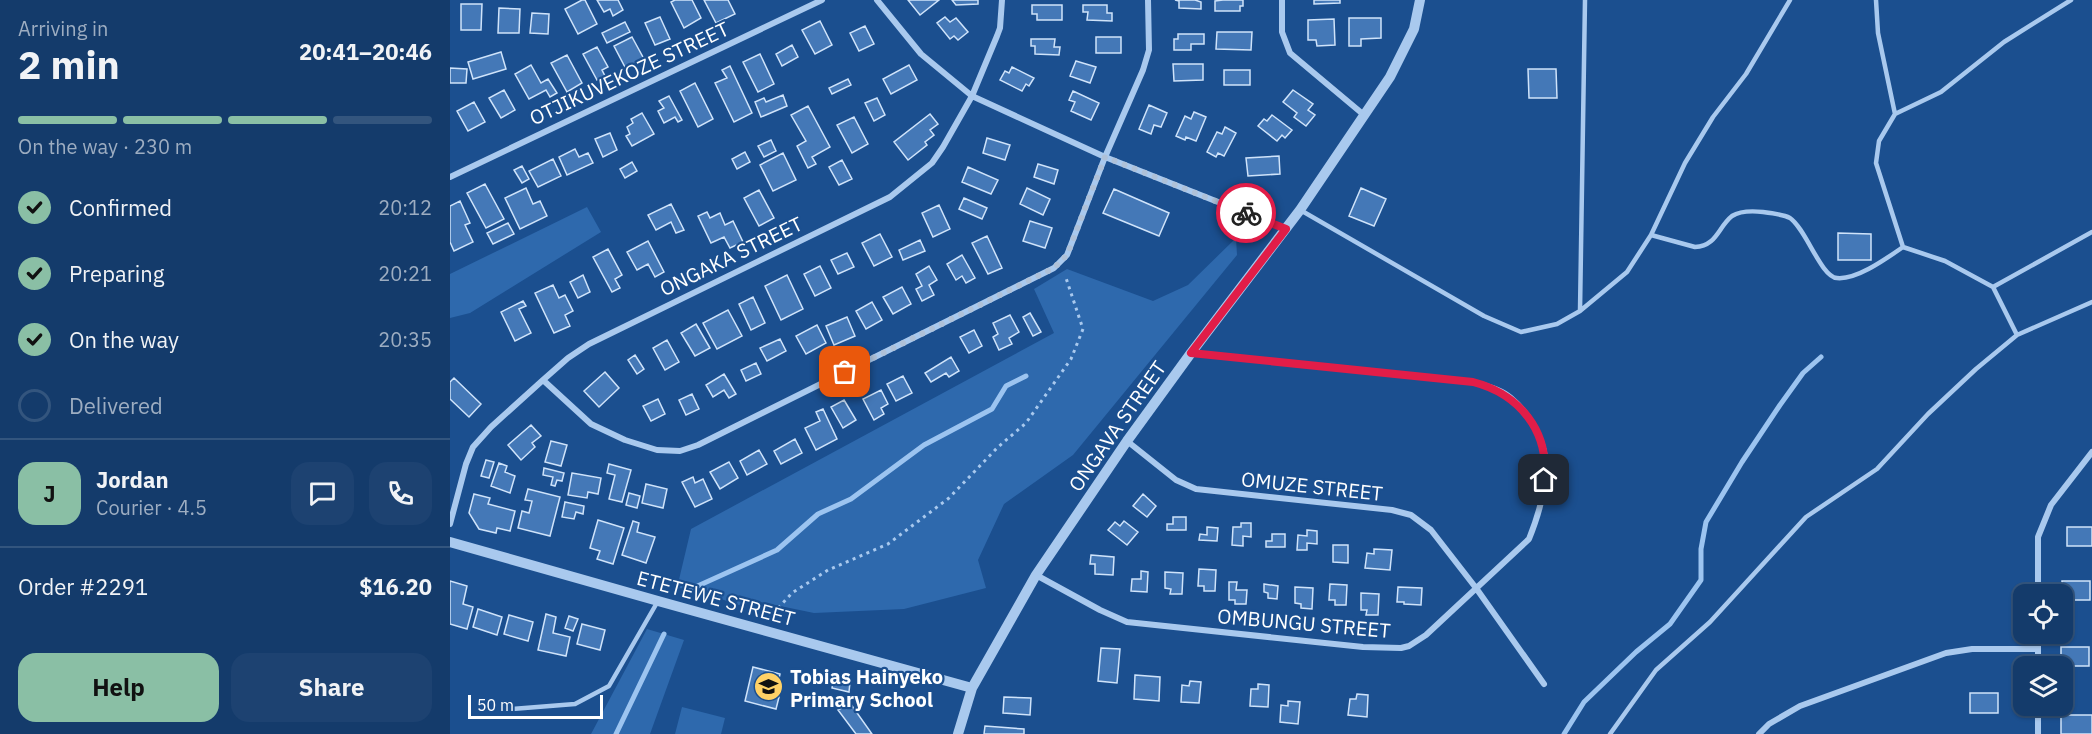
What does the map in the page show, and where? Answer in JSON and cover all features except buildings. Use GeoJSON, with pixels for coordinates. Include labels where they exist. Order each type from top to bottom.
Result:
{"type":"FeatureCollection","features":[{"type":"Feature","properties":{"kind":"street","name":"OTJIKUVEKOZE STREET"},"geometry":{"type":"LineString","coordinates":[[450,177],[822,0]]}},
{"type":"Feature","properties":{"kind":"street"},"geometry":{"type":"LineString","coordinates":[[877,0],[921,54],[972,96],[1105,157],[1286,229]]}},
{"type":"Feature","properties":{"kind":"street","name":"ONGAKA STREET"},"geometry":{"type":"LineString","coordinates":[[450,524],[466,464],[473,447],[491,427],[568,358],[589,344],[890,197],[932,163],[972,96],[997,36],[1002,0]]}},
{"type":"Feature","properties":{"kind":"street"},"geometry":{"type":"LineString","coordinates":[[543,380],[591,424],[642,447],[680,451],[709,440],[1054,268],[1067,255],[1105,157],[1143,70],[1149,50],[1148,0]]}},
{"type":"Feature","properties":{"kind":"street"},"geometry":{"type":"LineString","coordinates":[[1282,0],[1282,32],[1290,53],[1364,115]]}},
{"type":"Feature","properties":{"kind":"street","name":"ONGAVA STREET"},"geometry":{"type":"LineString","coordinates":[[958,734],[972,688],[1036,575],[1127,441],[1300,210],[1390,77],[1414,29],[1420,0]]}},
{"type":"Feature","properties":{"kind":"street","name":"OMBUNGU STREET"},"geometry":{"type":"LineString","coordinates":[[1036,575],[1127,622],[1363,647],[1401,648],[1426,636],[1529,539],[1542,495],[1546,465],[1543,446],[1525,414],[1511,398],[1491,387],[1473,382],[1191,353]]}},
{"type":"Feature","properties":{"kind":"street","name":"OMUZE STREET"},"geometry":{"type":"LineString","coordinates":[[1127,441],[1176,480],[1196,489],[1392,510],[1411,515],[1431,530],[1476,588],[1544,684]]}},
{"type":"Feature","properties":{"kind":"street"},"geometry":{"type":"LineString","coordinates":[[2038,584],[2038,537],[2051,505],[2092,452]]}},
{"type":"Feature","properties":{"kind":"street","name":"ETETEWE STREET"},"geometry":{"type":"LineString","coordinates":[[450,542],[972,688]]}},
{"type":"Feature","properties":{"kind":"street"},"geometry":{"type":"LineString","coordinates":[[2038,644],[2038,656]]}},
{"type":"Feature","properties":{"kind":"street"},"geometry":{"type":"LineString","coordinates":[[1759,734],[1769,724],[1800,706],[1946,653],[1972,650],[2038,649]]}},
{"type":"Feature","properties":{"kind":"street"},"geometry":{"type":"LineString","coordinates":[[2038,716],[2038,734]]}},
{"type":"Feature","properties":{"kind":"lane"},"geometry":{"type":"LineString","coordinates":[[1580,311],[1585,0]]}},
{"type":"Feature","properties":{"kind":"lane"},"geometry":{"type":"LineString","coordinates":[[1300,210],[1484,316],[1521,332],[1557,324],[1580,311],[1627,272],[1651,235],[1685,163],[1713,117],[1746,74],[1790,0]]}},
{"type":"Feature","properties":{"kind":"lane"},"geometry":{"type":"LineString","coordinates":[[1876,0],[1878,33],[1895,114]]}},
{"type":"Feature","properties":{"kind":"lane"},"geometry":{"type":"LineString","coordinates":[[1903,247],[1876,163],[1879,141],[1895,114],[1941,92],[2004,42],[2071,0]]}},
{"type":"Feature","properties":{"kind":"lane"},"geometry":{"type":"LineString","coordinates":[[1651,235],[1701,247],[1707,245],[1731,217],[1739,213],[1763,212],[1789,218],[1800,229],[1827,274],[1836,278],[1862,271],[1882,262],[1903,247]]}},
{"type":"Feature","properties":{"kind":"lane"},"geometry":{"type":"LineString","coordinates":[[1993,287],[2092,232]]}},
{"type":"Feature","properties":{"kind":"lane"},"geometry":{"type":"LineString","coordinates":[[1903,247],[1945,261],[1993,287],[2017,335]]}},
{"type":"Feature","properties":{"kind":"lane"},"geometry":{"type":"LineString","coordinates":[[1610,734],[1656,670],[1710,621],[1806,517],[1877,469],[1928,414],[2017,335],[2092,302]]}},
{"type":"Feature","properties":{"kind":"lane"},"geometry":{"type":"LineString","coordinates":[[512,709],[575,704],[609,686],[658,601]]}},
{"type":"Feature","properties":{"kind":"path"},"geometry":{"type":"LineString","coordinates":[[759,629],[792,593],[828,570],[888,544],[922,519],[949,498],[998,447],[1026,423],[1071,358],[1083,329],[1060,263]]}},
{"type":"Feature","properties":{"kind":"shaded area"},"geometry":{"type":"Polygon","coordinates":[[[587,207],[601,232],[470,313],[450,318],[450,274],[587,207]]]}},
{"type":"Feature","properties":{"kind":"shaded area"},"geometry":{"type":"Polygon","coordinates":[[[1236,238],[1237,255],[1073,455],[1004,504],[978,560],[986,588],[904,609],[814,613],[756,601],[739,605],[691,589],[677,588],[691,529],[1054,333],[1034,289],[1067,269],[1153,301],[1188,285],[1236,238]]]}},
{"type":"Feature","properties":{"kind":"shaded area"},"geometry":{"type":"Polygon","coordinates":[[[647,629],[684,640],[650,734],[591,734],[647,629]]]}},
{"type":"Feature","properties":{"kind":"shaded area"},"geometry":{"type":"Polygon","coordinates":[[[682,707],[725,718],[721,734],[675,734],[682,707]]]}},
{"type":"Feature","properties":{"kind":"waterway"},"geometry":{"type":"LineString","coordinates":[[1564,734],[1584,702],[1636,652],[1670,624],[1701,580],[1701,549],[1706,522],[1780,405],[1803,373],[1821,357]]}},
{"type":"Feature","properties":{"kind":"waterway"},"geometry":{"type":"LineString","coordinates":[[691,589],[777,550],[818,514],[851,499],[924,445],[992,409],[1006,386],[1026,376]]}},
{"type":"Feature","properties":{"kind":"waterway"},"geometry":{"type":"LineString","coordinates":[[616,734],[664,634]]}},
{"type":"Feature","properties":{"kind":"way so far"},"geometry":{"type":"LineString","coordinates":[[845,372],[1054,268],[1067,255],[1105,157],[1246,213]]}},
{"type":"Feature","properties":{"kind":"place","name":"Tobias Hainyeko Primary School"},"geometry":{"type":"Point","coordinates":[769,687]}},
{"type":"Feature","properties":{"kind":"route"},"geometry":{"type":"LineString","coordinates":[[1246,213],[1286,229],[1191,353],[1473,382],[1491,387],[1511,398],[1536,431],[1545,456],[1544,480]]}}]}
